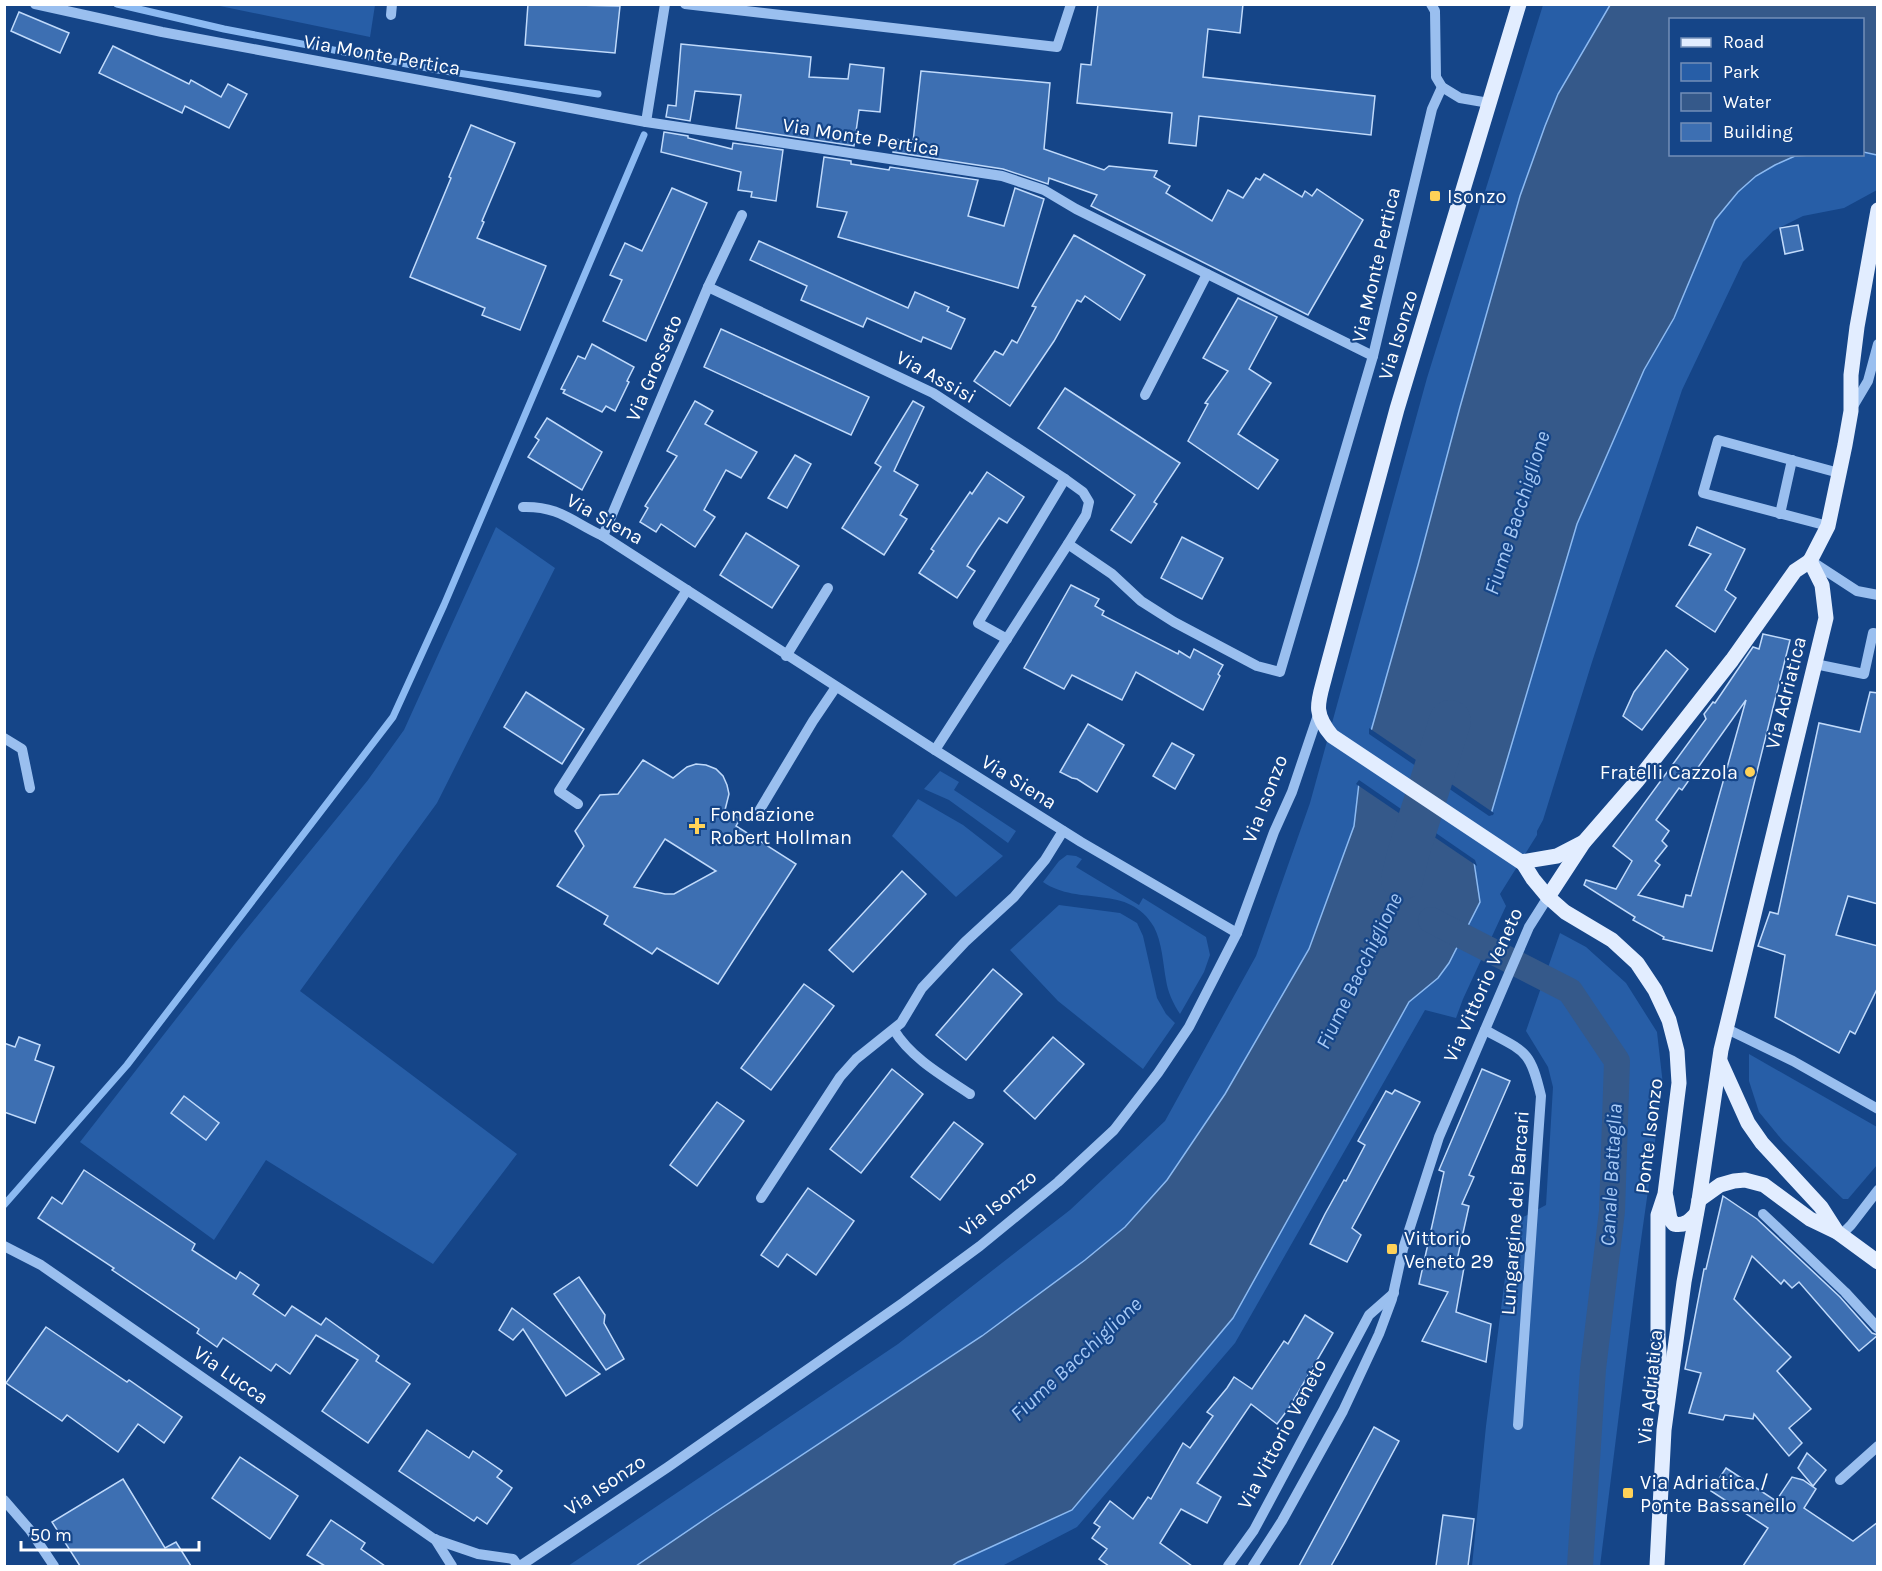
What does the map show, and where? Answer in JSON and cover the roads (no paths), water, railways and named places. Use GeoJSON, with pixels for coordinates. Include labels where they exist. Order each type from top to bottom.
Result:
{"type":"FeatureCollection","features":[{"type":"Feature","properties":{"kind":"main road","name":"Via Isonzo"},"geometry":{"type":"LineString","coordinates":[[1321,721],[1326,672],[1397,409],[1519,4]]}},
{"type":"Feature","properties":{"kind":"main road"},"geometry":{"type":"LineString","coordinates":[[1810,561],[1828,526],[1839,473],[1851,411],[1851,375],[1857,327],[1878,210]]}},
{"type":"Feature","properties":{"kind":"main road","name":"Via Adriatica"},"geometry":{"type":"LineString","coordinates":[[1657,1566],[1664,1430],[1684,1282],[1725,1028],[1826,618],[1822,585],[1810,561]]}},
{"type":"Feature","properties":{"kind":"main road","name":"Via Vittorio Veneto"},"geometry":{"type":"LineString","coordinates":[[1548,897],[1584,842],[1637,781],[1732,660],[1795,571],[1810,561]]}},
{"type":"Feature","properties":{"kind":"main road","name":"Ponte Isonzo"},"geometry":{"type":"LineString","coordinates":[[1321,721],[1332,736],[1506,854],[1523,863],[1548,897],[1565,912],[1612,940],[1637,963],[1651,983],[1669,1020],[1677,1050],[1679,1083],[1665,1194],[1658,1215],[1658,1336],[1664,1430]]}},
{"type":"Feature","properties":{"kind":"main road"},"geometry":{"type":"LineString","coordinates":[[1523,863],[1557,856],[1584,842]]}},
{"type":"Feature","properties":{"kind":"main road"},"geometry":{"type":"LineString","coordinates":[[1720,1061],[1748,1123],[1762,1143],[1821,1207],[1839,1234]]}},
{"type":"Feature","properties":{"kind":"main road"},"geometry":{"type":"LineString","coordinates":[[1665,1194],[1670,1219],[1674,1224],[1682,1225],[1720,1185],[1734,1181],[1755,1182],[1764,1185],[1810,1219],[1839,1234],[1878,1262]]}},
{"type":"Feature","properties":{"kind":"street","name":"Via Monte Pertica"},"geometry":{"type":"LineString","coordinates":[[34,4],[162,32],[646,122],[1002,176],[1044,190],[1076,209],[1373,356],[1432,109],[1442,87]]}},
{"type":"Feature","properties":{"kind":"street"},"geometry":{"type":"LineString","coordinates":[[646,122],[665,4]]}},
{"type":"Feature","properties":{"kind":"street"},"geometry":{"type":"LineString","coordinates":[[685,4],[1057,47],[1071,4]]}},
{"type":"Feature","properties":{"kind":"street"},"geometry":{"type":"LineString","coordinates":[[1431,4],[1435,11],[1436,77],[1442,87],[1460,98],[1489,103]]}},
{"type":"Feature","properties":{"kind":"street","name":"Via Grosseto"},"geometry":{"type":"LineString","coordinates":[[603,536],[708,287],[742,215]]}},
{"type":"Feature","properties":{"kind":"street"},"geometry":{"type":"LineString","coordinates":[[1145,395],[1207,274]]}},
{"type":"Feature","properties":{"kind":"street","name":"Via Assisi"},"geometry":{"type":"LineString","coordinates":[[708,287],[933,393],[1065,478],[1083,492],[1089,502],[1086,515],[1068,544],[935,750]]}},
{"type":"Feature","properties":{"kind":"street"},"geometry":{"type":"LineString","coordinates":[[1851,411],[1868,381],[1878,344]]}},
{"type":"Feature","properties":{"kind":"street","name":"Via Isonzo"},"geometry":{"type":"LineString","coordinates":[[1068,544],[1112,574],[1141,601],[1174,622],[1257,666],[1280,672],[1373,356]]}},
{"type":"Feature","properties":{"kind":"street"},"geometry":{"type":"LineString","coordinates":[[1828,526],[1702,493],[1718,440],[1839,473]]}},
{"type":"Feature","properties":{"kind":"street"},"geometry":{"type":"LineString","coordinates":[[1780,514],[1792,460]]}},
{"type":"Feature","properties":{"kind":"street"},"geometry":{"type":"LineString","coordinates":[[1007,639],[978,623],[1065,478]]}},
{"type":"Feature","properties":{"kind":"street","name":"Via Siena"},"geometry":{"type":"LineString","coordinates":[[523,507],[541,507],[557,511],[603,536],[786,656],[1063,831],[1237,933]]}},
{"type":"Feature","properties":{"kind":"street"},"geometry":{"type":"LineString","coordinates":[[1810,561],[1857,591],[1878,596]]}},
{"type":"Feature","properties":{"kind":"street"},"geometry":{"type":"LineString","coordinates":[[786,656],[828,588]]}},
{"type":"Feature","properties":{"kind":"street"},"geometry":{"type":"LineString","coordinates":[[578,804],[559,791],[687,590]]}},
{"type":"Feature","properties":{"kind":"street"},"geometry":{"type":"LineString","coordinates":[[1815,664],[1864,674],[1873,633],[1878,634]]}},
{"type":"Feature","properties":{"kind":"street"},"geometry":{"type":"LineString","coordinates":[[756,816],[836,687]]}},
{"type":"Feature","properties":{"kind":"street","name":"Via Isonzo"},"geometry":{"type":"LineString","coordinates":[[519,1566],[668,1467],[904,1302],[980,1246],[1058,1182],[1114,1130],[1158,1073],[1189,1027],[1237,933],[1274,832],[1321,721]]}},
{"type":"Feature","properties":{"kind":"street"},"geometry":{"type":"LineString","coordinates":[[4,738],[22,749],[30,788]]}},
{"type":"Feature","properties":{"kind":"street"},"geometry":{"type":"LineString","coordinates":[[760,1198],[840,1077],[856,1059],[901,1023],[922,988],[965,942],[1014,897],[1045,860],[1063,831]]}},
{"type":"Feature","properties":{"kind":"street","name":"Via Vittorio Veneto"},"geometry":{"type":"LineString","coordinates":[[1253,1566],[1282,1521],[1343,1411],[1379,1334],[1394,1293],[1403,1249],[1439,1137],[1529,927],[1548,897]]}},
{"type":"Feature","properties":{"kind":"street"},"geometry":{"type":"LineString","coordinates":[[1725,1028],[1793,1061],[1878,1109]]}},
{"type":"Feature","properties":{"kind":"street"},"geometry":{"type":"LineString","coordinates":[[894,1030],[902,1043],[919,1058],[970,1094]]}},
{"type":"Feature","properties":{"kind":"street","name":"Lungargine dei Barcari"},"geometry":{"type":"LineString","coordinates":[[1485,1030],[1525,1052],[1534,1065],[1541,1096],[1518,1425]]}},
{"type":"Feature","properties":{"kind":"street"},"geometry":{"type":"LineString","coordinates":[[1839,1234],[1851,1225],[1878,1190]]}},
{"type":"Feature","properties":{"kind":"street"},"geometry":{"type":"LineString","coordinates":[[1763,1214],[1845,1292],[1878,1328]]}},
{"type":"Feature","properties":{"kind":"street","name":"Via Lucca"},"geometry":{"type":"LineString","coordinates":[[4,1246],[41,1265],[434,1539],[477,1554],[513,1559],[519,1566]]}},
{"type":"Feature","properties":{"kind":"street","name":"Via Vittorio Veneto"},"geometry":{"type":"LineString","coordinates":[[1228,1566],[1254,1530],[1369,1315],[1394,1293]]}},
{"type":"Feature","properties":{"kind":"street"},"geometry":{"type":"LineString","coordinates":[[1839,1480],[1878,1446]]}},
{"type":"Feature","properties":{"kind":"street"},"geometry":{"type":"LineString","coordinates":[[4,1500],[30,1530],[54,1566]]}},
{"type":"Feature","properties":{"kind":"street","name":"Via Lucca"},"geometry":{"type":"LineString","coordinates":[[434,1539],[452,1566]]}},
{"type":"Feature","properties":{"kind":"water"},"geometry":{"type":"Polygon","coordinates":[[[1610,5],[1877,5],[1877,155],[1864,152],[1864,18],[1669,18],[1669,156],[1795,156],[1756,176],[1738,192],[1715,220],[1674,318],[1644,370],[1577,524],[1491,814],[1371,731],[1520,196],[1558,94],[1610,5]]]}},
{"type":"Feature","properties":{"kind":"water"},"geometry":{"type":"Polygon","coordinates":[[[1359,783],[1474,862],[1480,902],[1449,963],[1438,978],[1409,1002],[1233,1318],[1072,1510],[952,1566],[636,1566],[982,1336],[1085,1260],[1125,1227],[1167,1180],[1225,1094],[1309,949],[1354,826],[1359,783]]]}},
{"type":"Feature","properties":{"kind":"waterway"},"geometry":{"type":"LineString","coordinates":[[117,4],[224,29],[438,70],[598,94]]}},
{"type":"Feature","properties":{"kind":"waterway"},"geometry":{"type":"LineString","coordinates":[[4,1205],[127,1065],[393,717],[444,605],[644,135]]}},
{"type":"Feature","properties":{"kind":"waterway","name":"Fiume Bacchiglione"},"geometry":{"type":"LineString","coordinates":[[1402,879],[1450,721]]}},
{"type":"Feature","properties":{"kind":"waterway","name":"Canale Battaglia"},"geometry":{"type":"LineString","coordinates":[[1431,920],[1570,991],[1617,1061],[1612,1211],[1593,1369],[1580,1566]]}},
{"type":"Feature","properties":{"kind":"place","name":"Isonzo"},"geometry":{"type":"Point","coordinates":[1435,196]}},
{"type":"Feature","properties":{"kind":"place","name":"Fratelli Cazzola"},"geometry":{"type":"Point","coordinates":[1750,772]}},
{"type":"Feature","properties":{"kind":"place","name":"Fondazione Robert Hollman"},"geometry":{"type":"Point","coordinates":[697,826]}},
{"type":"Feature","properties":{"kind":"place","name":"Vittorio Veneto 29"},"geometry":{"type":"Point","coordinates":[1392,1249]}},
{"type":"Feature","properties":{"kind":"place","name":"Via Adriatica / Ponte Bassanello"},"geometry":{"type":"Point","coordinates":[1628,1493]}}]}
